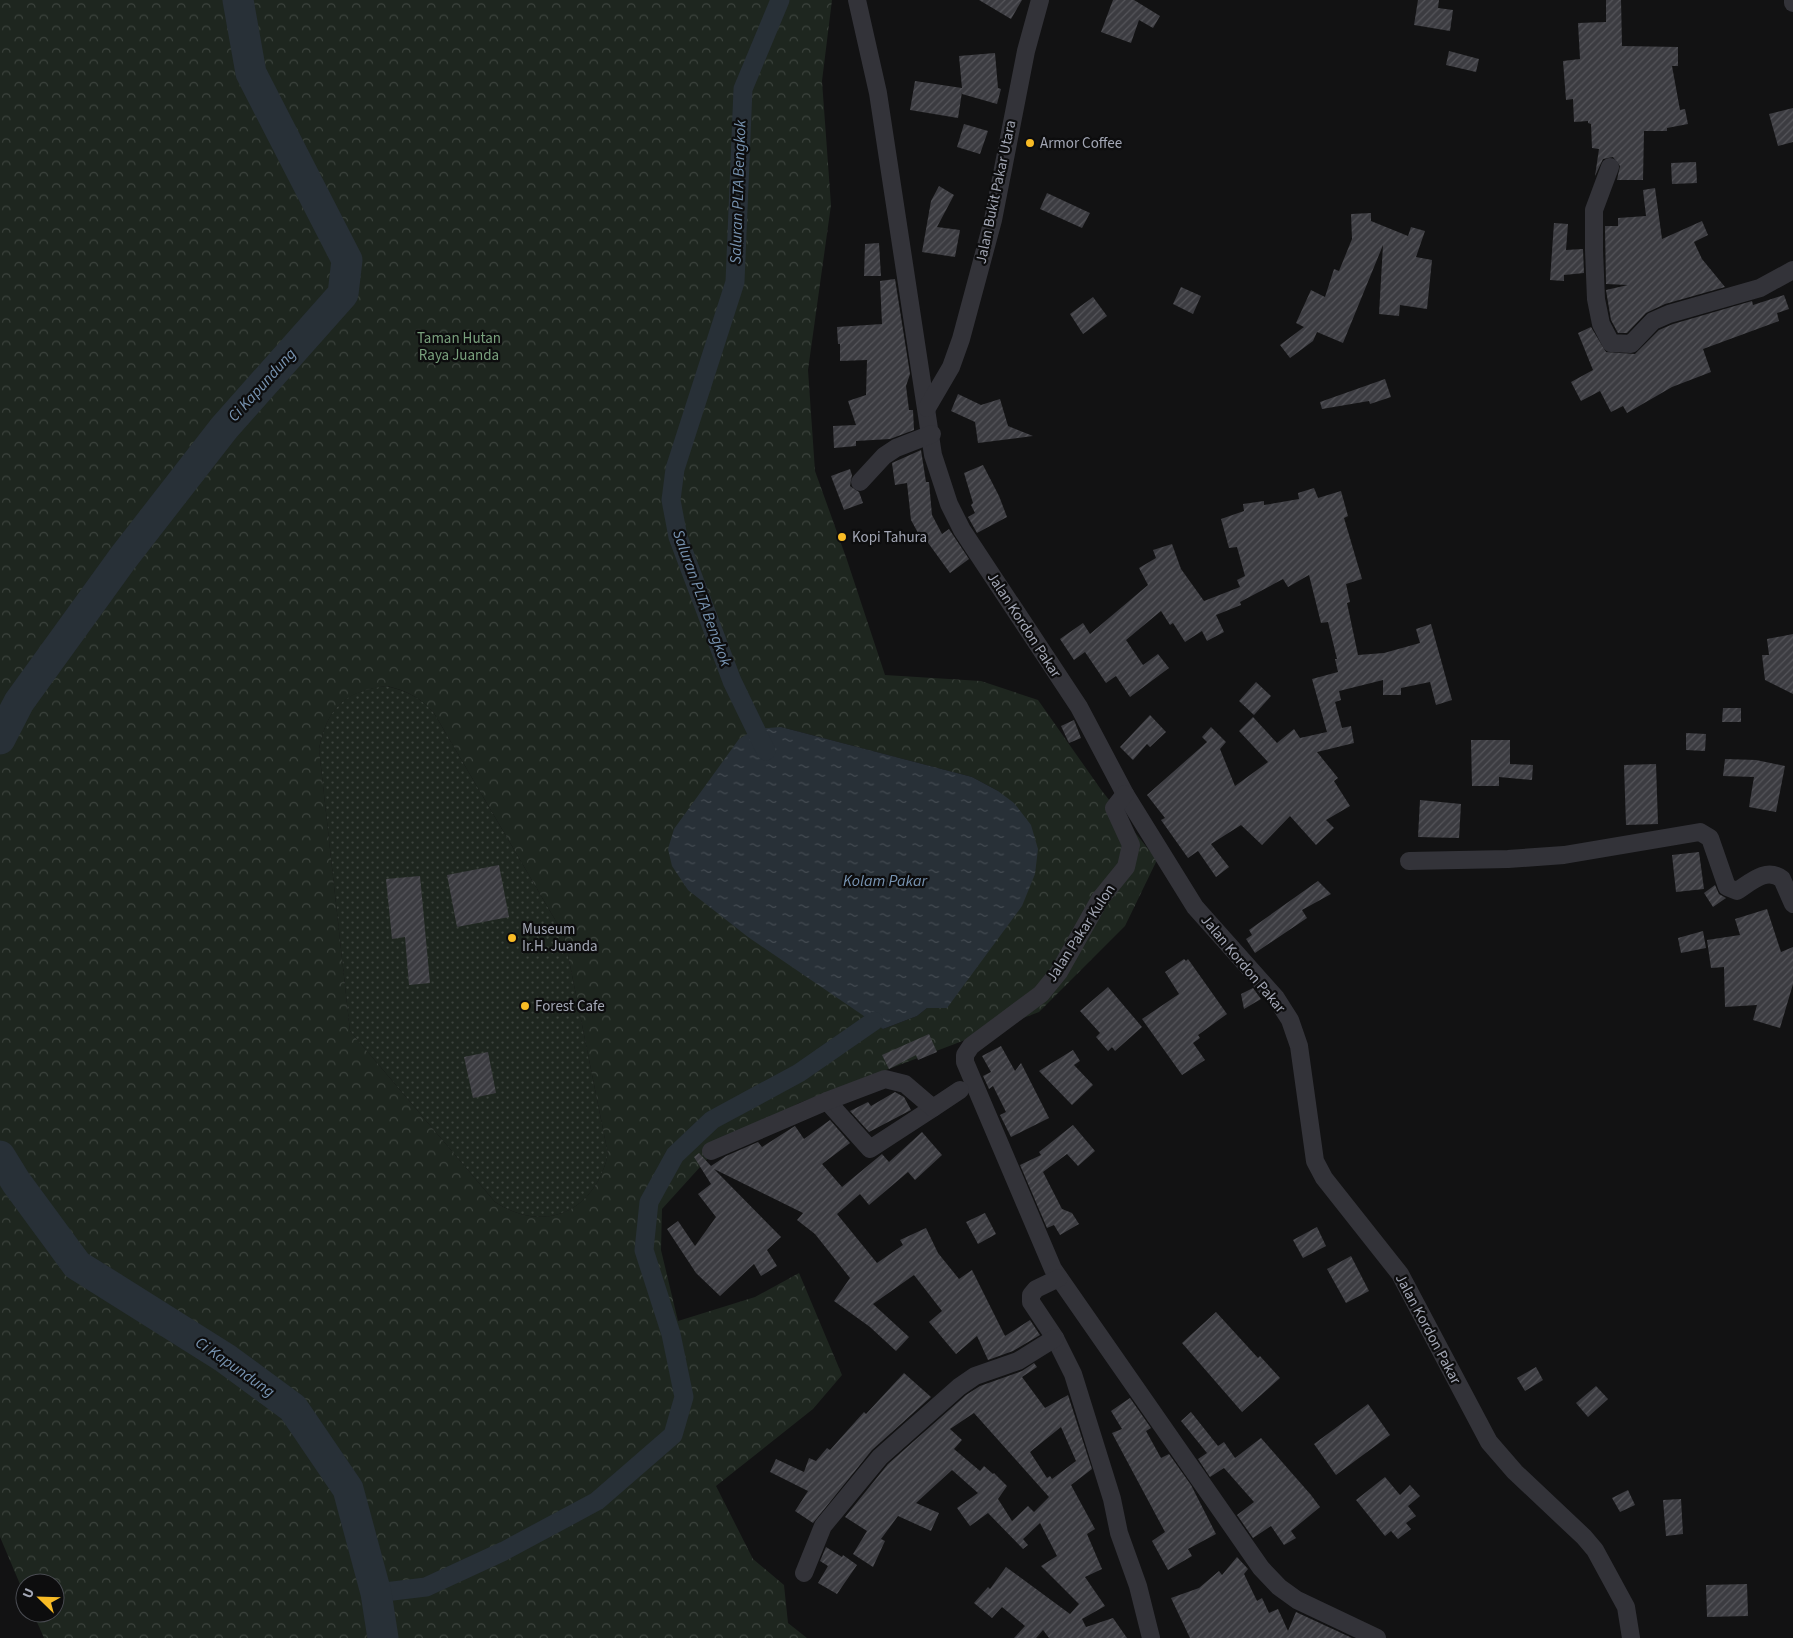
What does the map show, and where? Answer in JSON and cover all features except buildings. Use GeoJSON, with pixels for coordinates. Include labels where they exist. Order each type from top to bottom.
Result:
{"type":"FeatureCollection","features":[{"type":"Feature","properties":{"kind":"street","name":"Jalan Kordon Pakar"},"geometry":{"type":"LineString","coordinates":[[857,0],[878,93],[932,434],[933,455],[949,504],[962,530],[1079,707],[1125,794],[1195,907],[1276,998],[1290,1020],[1299,1046],[1315,1161],[1324,1178],[1400,1274],[1489,1442],[1515,1472],[1584,1537],[1595,1550],[1626,1608],[1631,1638]]}},
{"type":"Feature","properties":{"kind":"street","name":"Jalan Bukit Pakar Utara"},"geometry":{"type":"LineString","coordinates":[[927,408],[951,367],[961,338],[993,220],[1026,51],[1040,0]]}},
{"type":"Feature","properties":{"kind":"street"},"geometry":{"type":"LineString","coordinates":[[1610,167],[1594,210],[1594,250],[1596,300],[1601,324],[1611,343],[1630,344],[1653,321],[1669,314],[1760,288],[1793,270]]}},
{"type":"Feature","properties":{"kind":"street"},"geometry":{"type":"LineString","coordinates":[[860,482],[884,456],[896,448],[932,434]]}},
{"type":"Feature","properties":{"kind":"street","name":"Jalan Pakar Kulon"},"geometry":{"type":"LineString","coordinates":[[1056,1273],[991,1126],[965,1062],[965,1055],[971,1046],[1041,994],[1059,972],[1100,899],[1126,867],[1131,845],[1114,808],[1125,794]]}},
{"type":"Feature","properties":{"kind":"street"},"geometry":{"type":"LineString","coordinates":[[1409,861],[1508,859],[1564,855],[1700,832],[1710,838],[1727,887],[1737,891],[1765,874],[1770,874],[1782,879],[1793,904]]}},
{"type":"Feature","properties":{"kind":"street"},"geometry":{"type":"LineString","coordinates":[[711,1151],[827,1101],[885,1079],[906,1084],[934,1108]]}},
{"type":"Feature","properties":{"kind":"street"},"geometry":{"type":"LineString","coordinates":[[827,1101],[870,1149],[960,1090]]}},
{"type":"Feature","properties":{"kind":"street"},"geometry":{"type":"LineString","coordinates":[[1151,1638],[1138,1586],[1119,1533],[1112,1499],[1073,1374],[1055,1338],[1031,1302],[1031,1295],[1036,1289],[1056,1273],[1261,1568],[1279,1588],[1297,1600],[1377,1638]]}},
{"type":"Feature","properties":{"kind":"street"},"geometry":{"type":"LineString","coordinates":[[804,1573],[823,1526],[880,1457],[959,1387],[975,1376],[1018,1361],[1055,1338]]}},
{"type":"Feature","properties":{"kind":"green space","name":"Taman Hutan Raya Juanda"},"geometry":{"type":"Polygon","coordinates":[[[0,0],[832,0],[822,81],[831,205],[808,370],[815,471],[885,675],[981,681],[1038,700],[1102,791],[1157,860],[1125,926],[1039,1012],[799,1103],[720,1145],[662,1209],[661,1250],[678,1321],[755,1297],[799,1273],[842,1375],[813,1409],[716,1486],[753,1559],[784,1585],[788,1623],[807,1638],[44,1638],[37,1623],[65,1623],[65,1573],[15,1573],[0,1537],[0,0]],[[387,686],[372,688],[349,697],[333,712],[322,735],[319,749],[350,1031],[495,1202],[514,1212],[532,1216],[549,1216],[565,1212],[580,1203],[592,1190],[601,1174],[608,1154],[564,935],[434,713],[413,695],[387,686]],[[781,727],[874,1021],[883,1029],[917,1016],[927,1008],[998,791],[972,777],[781,727]]]}},
{"type":"Feature","properties":{"kind":"green space"},"geometry":{"type":"Polygon","coordinates":[[[386,686],[413,695],[434,713],[564,935],[608,1154],[601,1174],[592,1190],[580,1203],[565,1212],[549,1216],[532,1216],[514,1212],[495,1202],[350,1031],[319,749],[327,723],[340,704],[348,697],[359,692],[386,686]]]}},
{"type":"Feature","properties":{"kind":"water","name":"Kolam Pakar"},"geometry":{"type":"Polygon","coordinates":[[[781,727],[972,777],[998,791],[1014,803],[1031,825],[1038,849],[1035,874],[1022,906],[947,1008],[927,1008],[917,1016],[883,1029],[748,937],[688,890],[672,866],[668,849],[674,829],[739,739],[755,729],[781,727]]]}},
{"type":"Feature","properties":{"kind":"waterway","name":"Ci Kapundung"},"geometry":{"type":"LineString","coordinates":[[0,739],[19,702],[123,558],[224,428],[343,294],[347,260],[251,73],[238,0]]}},
{"type":"Feature","properties":{"kind":"waterway","name":"Saluran PLTA Bengkok"},"geometry":{"type":"LineString","coordinates":[[766,751],[732,681],[678,537],[671,500],[675,469],[735,282],[743,89],[780,0]]}},
{"type":"Feature","properties":{"kind":"waterway"},"geometry":{"type":"LineString","coordinates":[[376,1593],[426,1587],[504,1551],[597,1501],[673,1435],[684,1397],[671,1334],[644,1250],[649,1202],[675,1155],[712,1120],[799,1073],[874,1021]]}},
{"type":"Feature","properties":{"kind":"waterway","name":"Ci Kapundung"},"geometry":{"type":"LineString","coordinates":[[0,1156],[16,1182],[77,1265],[225,1358],[293,1408],[348,1489],[376,1593],[383,1638]]}},
{"type":"Feature","properties":{"kind":"place","name":"Armor Coffee"},"geometry":{"type":"Point","coordinates":[1030,143]}},
{"type":"Feature","properties":{"kind":"place","name":"Kopi Tahura"},"geometry":{"type":"Point","coordinates":[842,537]}},
{"type":"Feature","properties":{"kind":"place","name":"Museum Ir.H. Juanda"},"geometry":{"type":"Point","coordinates":[512,938]}},
{"type":"Feature","properties":{"kind":"place","name":"Forest Cafe"},"geometry":{"type":"Point","coordinates":[525,1006]}}]}
